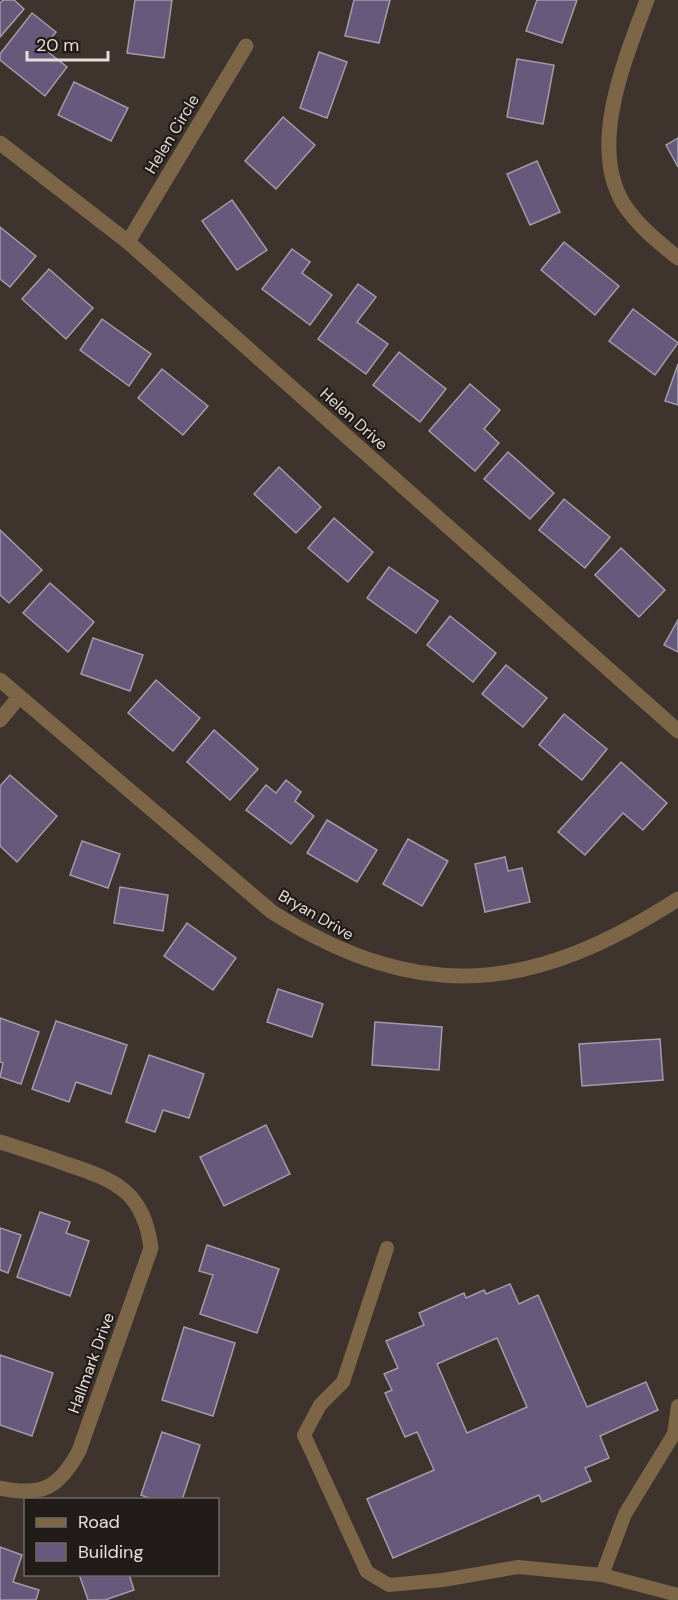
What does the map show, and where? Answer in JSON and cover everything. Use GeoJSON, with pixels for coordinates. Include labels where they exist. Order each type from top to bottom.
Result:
{"type":"FeatureCollection","features":[{"type":"Feature","properties":{"kind":"street"},"geometry":{"type":"LineString","coordinates":[[647,0],[617,82],[609,130],[610,165],[622,202],[647,233],[678,258]]}},
{"type":"Feature","properties":{"kind":"street","name":"Helen Circle"},"geometry":{"type":"LineString","coordinates":[[128,242],[246,46]]}},
{"type":"Feature","properties":{"kind":"street","name":"Helen Drive"},"geometry":{"type":"LineString","coordinates":[[0,143],[128,242],[678,731]]}},
{"type":"Feature","properties":{"kind":"street","name":"Bryan Drive"},"geometry":{"type":"LineString","coordinates":[[0,680],[272,912],[309,935],[351,955],[406,970],[464,977],[526,970],[583,951],[633,928],[678,899]]}},
{"type":"Feature","properties":{"kind":"street"},"geometry":{"type":"LineString","coordinates":[[0,720],[20,697]]}},
{"type":"Feature","properties":{"kind":"street","name":"Hallmark Drive"},"geometry":{"type":"LineString","coordinates":[[0,1142],[98,1174],[118,1184],[132,1196],[149,1229],[151,1248],[79,1451],[66,1475],[44,1489],[19,1492],[0,1488]]}},
{"type":"Feature","properties":{"kind":"lane"},"geometry":{"type":"LineString","coordinates":[[387,1248],[343,1382],[320,1405],[304,1434],[368,1572],[389,1585],[443,1580],[518,1567],[603,1575],[678,1595]]}},
{"type":"Feature","properties":{"kind":"lane"},"geometry":{"type":"LineString","coordinates":[[603,1575],[625,1514],[674,1434],[678,1406]]}},
{"type":"Feature","properties":{"kind":"building"},"geometry":{"type":"Polygon","coordinates":[[[3,0],[14,0],[24,9],[0,37],[0,3],[3,0]]]}},
{"type":"Feature","properties":{"kind":"building"},"geometry":{"type":"Polygon","coordinates":[[[135,0],[172,0],[164,58],[127,53],[135,0]]]}},
{"type":"Feature","properties":{"kind":"building"},"geometry":{"type":"Polygon","coordinates":[[[354,0],[390,0],[379,43],[345,36],[354,0]]]}},
{"type":"Feature","properties":{"kind":"building"},"geometry":{"type":"Polygon","coordinates":[[[537,0],[577,0],[562,43],[526,31],[537,0]]]}},
{"type":"Feature","properties":{"kind":"building"},"geometry":{"type":"Polygon","coordinates":[[[32,13],[56,32],[43,48],[67,67],[45,96],[0,60],[0,54],[32,13]]]}},
{"type":"Feature","properties":{"kind":"building"},"geometry":{"type":"Polygon","coordinates":[[[319,52],[347,62],[327,118],[300,108],[319,52]]]}},
{"type":"Feature","properties":{"kind":"building"},"geometry":{"type":"Polygon","coordinates":[[[517,59],[554,65],[543,124],[507,117],[517,59]]]}},
{"type":"Feature","properties":{"kind":"building"},"geometry":{"type":"Polygon","coordinates":[[[74,82],[128,108],[111,141],[58,115],[74,82]]]}},
{"type":"Feature","properties":{"kind":"building"},"geometry":{"type":"Polygon","coordinates":[[[283,117],[315,145],[276,189],[245,161],[283,117]]]}},
{"type":"Feature","properties":{"kind":"building"},"geometry":{"type":"Polygon","coordinates":[[[678,138],[678,167],[666,145],[678,138]]]}},
{"type":"Feature","properties":{"kind":"building"},"geometry":{"type":"Polygon","coordinates":[[[537,161],[560,212],[530,225],[507,174],[537,161]]]}},
{"type":"Feature","properties":{"kind":"building"},"geometry":{"type":"Polygon","coordinates":[[[232,200],[267,250],[237,270],[202,221],[232,200]]]}},
{"type":"Feature","properties":{"kind":"building"},"geometry":{"type":"Polygon","coordinates":[[[0,227],[36,256],[10,287],[0,279],[0,227]]]}},
{"type":"Feature","properties":{"kind":"building"},"geometry":{"type":"Polygon","coordinates":[[[564,242],[619,286],[595,315],[541,270],[564,242]]]}},
{"type":"Feature","properties":{"kind":"building"},"geometry":{"type":"Polygon","coordinates":[[[292,249],[310,262],[302,273],[332,295],[310,325],[262,289],[292,249]]]}},
{"type":"Feature","properties":{"kind":"building"},"geometry":{"type":"Polygon","coordinates":[[[49,269],[93,308],[66,339],[22,299],[49,269]]]}},
{"type":"Feature","properties":{"kind":"building"},"geometry":{"type":"Polygon","coordinates":[[[358,284],[376,297],[357,322],[388,344],[366,374],[318,339],[358,284]]]}},
{"type":"Feature","properties":{"kind":"building"},"geometry":{"type":"Polygon","coordinates":[[[633,309],[678,343],[655,375],[609,341],[633,309]]]}},
{"type":"Feature","properties":{"kind":"building"},"geometry":{"type":"Polygon","coordinates":[[[102,319],[151,354],[129,386],[80,350],[102,319]]]}},
{"type":"Feature","properties":{"kind":"building"},"geometry":{"type":"Polygon","coordinates":[[[399,352],[446,389],[420,422],[373,385],[399,352]]]}},
{"type":"Feature","properties":{"kind":"building"},"geometry":{"type":"Polygon","coordinates":[[[678,364],[678,405],[665,401],[678,364]]]}},
{"type":"Feature","properties":{"kind":"building"},"geometry":{"type":"Polygon","coordinates":[[[162,369],[208,406],[183,435],[138,398],[162,369]]]}},
{"type":"Feature","properties":{"kind":"building"},"geometry":{"type":"Polygon","coordinates":[[[470,384],[500,410],[484,429],[499,443],[475,471],[429,431],[470,384]]]}},
{"type":"Feature","properties":{"kind":"building"},"geometry":{"type":"Polygon","coordinates":[[[508,452],[554,493],[530,519],[484,479],[508,452]]]}},
{"type":"Feature","properties":{"kind":"building"},"geometry":{"type":"Polygon","coordinates":[[[279,467],[321,507],[296,533],[254,494],[279,467]]]}},
{"type":"Feature","properties":{"kind":"building"},"geometry":{"type":"Polygon","coordinates":[[[564,499],[610,537],[585,568],[539,530],[564,499]]]}},
{"type":"Feature","properties":{"kind":"building"},"geometry":{"type":"Polygon","coordinates":[[[334,518],[373,552],[348,582],[308,548],[334,518]]]}},
{"type":"Feature","properties":{"kind":"building"},"geometry":{"type":"Polygon","coordinates":[[[0,530],[42,570],[9,603],[0,595],[0,530]]]}},
{"type":"Feature","properties":{"kind":"building"},"geometry":{"type":"Polygon","coordinates":[[[621,548],[665,590],[639,617],[595,575],[621,548]]]}},
{"type":"Feature","properties":{"kind":"building"},"geometry":{"type":"Polygon","coordinates":[[[389,567],[438,601],[416,633],[367,598],[389,567]]]}},
{"type":"Feature","properties":{"kind":"building"},"geometry":{"type":"Polygon","coordinates":[[[50,583],[94,622],[68,652],[23,613],[50,583]]]}},
{"type":"Feature","properties":{"kind":"building"},"geometry":{"type":"Polygon","coordinates":[[[450,616],[496,653],[473,682],[427,645],[450,616]]]}},
{"type":"Feature","properties":{"kind":"building"},"geometry":{"type":"Polygon","coordinates":[[[678,620],[678,652],[664,645],[678,620]]]}},
{"type":"Feature","properties":{"kind":"building"},"geometry":{"type":"Polygon","coordinates":[[[93,638],[143,655],[130,691],[81,674],[93,638]]]}},
{"type":"Feature","properties":{"kind":"building"},"geometry":{"type":"Polygon","coordinates":[[[506,665],[547,698],[523,727],[482,694],[506,665]]]}},
{"type":"Feature","properties":{"kind":"building"},"geometry":{"type":"Polygon","coordinates":[[[156,680],[200,718],[173,751],[128,713],[156,680]]]}},
{"type":"Feature","properties":{"kind":"building"},"geometry":{"type":"Polygon","coordinates":[[[564,714],[607,749],[582,780],[539,745],[564,714]]]}},
{"type":"Feature","properties":{"kind":"building"},"geometry":{"type":"Polygon","coordinates":[[[214,730],[258,769],[230,800],[187,762],[214,730]]]}},
{"type":"Feature","properties":{"kind":"building"},"geometry":{"type":"Polygon","coordinates":[[[621,762],[667,803],[643,830],[623,813],[585,855],[558,832],[621,762]]]}},
{"type":"Feature","properties":{"kind":"building"},"geometry":{"type":"Polygon","coordinates":[[[10,775],[57,816],[17,862],[0,846],[0,786],[10,775]]]}},
{"type":"Feature","properties":{"kind":"building"},"geometry":{"type":"Polygon","coordinates":[[[286,780],[301,792],[295,801],[314,816],[291,844],[246,810],[266,785],[276,793],[286,780]]]}},
{"type":"Feature","properties":{"kind":"building"},"geometry":{"type":"Polygon","coordinates":[[[327,820],[377,850],[357,882],[307,853],[327,820]]]}},
{"type":"Feature","properties":{"kind":"building"},"geometry":{"type":"Polygon","coordinates":[[[408,839],[448,861],[422,906],[383,884],[408,839]]]}},
{"type":"Feature","properties":{"kind":"building"},"geometry":{"type":"Polygon","coordinates":[[[82,841],[120,854],[108,888],[70,875],[82,841]]]}},
{"type":"Feature","properties":{"kind":"building"},"geometry":{"type":"Polygon","coordinates":[[[505,857],[508,871],[522,868],[530,902],[485,912],[475,864],[505,857]]]}},
{"type":"Feature","properties":{"kind":"building"},"geometry":{"type":"Polygon","coordinates":[[[120,887],[168,895],[163,931],[114,923],[120,887]]]}},
{"type":"Feature","properties":{"kind":"building"},"geometry":{"type":"Polygon","coordinates":[[[187,923],[236,958],[213,990],[164,956],[187,923]]]}},
{"type":"Feature","properties":{"kind":"building"},"geometry":{"type":"Polygon","coordinates":[[[278,989],[323,1004],[312,1037],[267,1022],[278,989]]]}},
{"type":"Feature","properties":{"kind":"building"},"geometry":{"type":"Polygon","coordinates":[[[0,1018],[39,1032],[21,1084],[0,1077],[3,1063],[0,1062],[0,1018]]]}},
{"type":"Feature","properties":{"kind":"building"},"geometry":{"type":"Polygon","coordinates":[[[56,1021],[127,1045],[111,1094],[76,1082],[69,1102],[32,1089],[56,1021]]]}},
{"type":"Feature","properties":{"kind":"building"},"geometry":{"type":"Polygon","coordinates":[[[375,1022],[442,1027],[439,1070],[372,1065],[375,1022]]]}},
{"type":"Feature","properties":{"kind":"building"},"geometry":{"type":"Polygon","coordinates":[[[660,1039],[663,1080],[582,1086],[579,1044],[660,1039]]]}},
{"type":"Feature","properties":{"kind":"building"},"geometry":{"type":"Polygon","coordinates":[[[149,1055],[204,1074],[189,1118],[163,1110],[155,1132],[126,1122],[149,1055]]]}},
{"type":"Feature","properties":{"kind":"building"},"geometry":{"type":"Polygon","coordinates":[[[266,1125],[290,1174],[224,1206],[200,1157],[266,1125]]]}},
{"type":"Feature","properties":{"kind":"building"},"geometry":{"type":"Polygon","coordinates":[[[40,1212],[70,1222],[66,1233],[89,1241],[70,1296],[17,1277],[40,1212]]]}},
{"type":"Feature","properties":{"kind":"building"},"geometry":{"type":"Polygon","coordinates":[[[0,1228],[21,1235],[8,1273],[0,1270],[0,1228]]]}},
{"type":"Feature","properties":{"kind":"building"},"geometry":{"type":"Polygon","coordinates":[[[207,1245],[279,1269],[257,1333],[200,1314],[213,1275],[199,1271],[207,1245]]]}},
{"type":"Feature","properties":{"kind":"building"},"geometry":{"type":"Polygon","coordinates":[[[510,1284],[519,1304],[538,1295],[587,1407],[646,1382],[658,1410],[600,1436],[609,1458],[585,1468],[591,1481],[542,1502],[539,1495],[393,1558],[367,1499],[434,1470],[417,1432],[405,1437],[385,1393],[392,1390],[384,1374],[398,1368],[386,1341],[424,1325],[419,1313],[464,1293],[466,1298],[484,1290],[486,1294],[510,1284]],[[497,1338],[437,1364],[467,1433],[527,1407],[497,1338]]]}},
{"type":"Feature","properties":{"kind":"building"},"geometry":{"type":"Polygon","coordinates":[[[184,1327],[235,1343],[213,1416],[162,1400],[184,1327]]]}},
{"type":"Feature","properties":{"kind":"building"},"geometry":{"type":"Polygon","coordinates":[[[0,1355],[53,1373],[32,1436],[0,1425],[0,1355]]]}},
{"type":"Feature","properties":{"kind":"building"},"geometry":{"type":"Polygon","coordinates":[[[162,1432],[200,1445],[183,1498],[149,1498],[141,1495],[162,1432]]]}},
{"type":"Feature","properties":{"kind":"building"},"geometry":{"type":"Polygon","coordinates":[[[0,1547],[22,1555],[13,1582],[39,1590],[36,1600],[0,1600],[0,1547]]]}},
{"type":"Feature","properties":{"kind":"building"},"geometry":{"type":"Polygon","coordinates":[[[80,1576],[130,1576],[134,1590],[105,1600],[88,1600],[80,1576]]]}}]}
